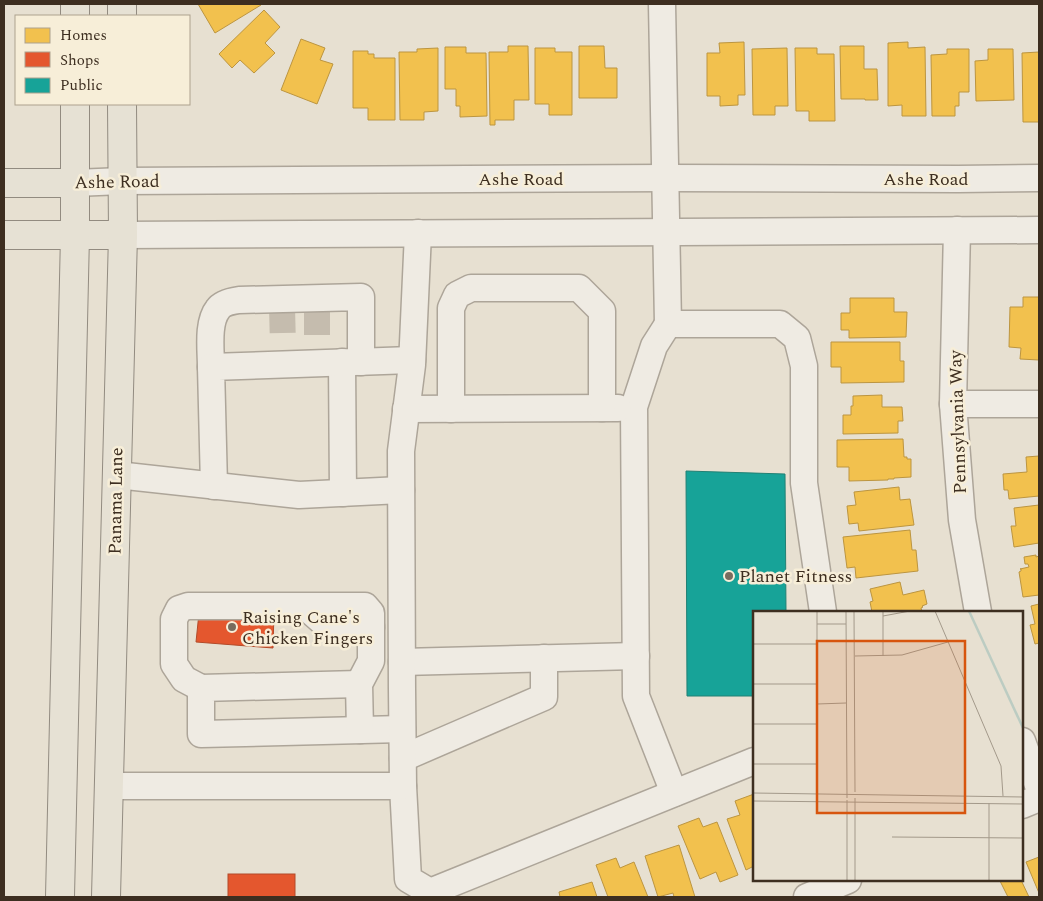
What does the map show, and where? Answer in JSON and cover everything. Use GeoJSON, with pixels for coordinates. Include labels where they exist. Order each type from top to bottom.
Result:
{"type":"FeatureCollection","features":[{"type":"Feature","properties":{"kind":"main road"},"geometry":{"type":"LineString","coordinates":[[60,897],[76,184],[75,105]]}},
{"type":"Feature","properties":{"kind":"main road","name":"Panama Lane"},"geometry":{"type":"LineString","coordinates":[[106,897],[123,235],[122,105]]}},
{"type":"Feature","properties":{"kind":"main road","name":"Ashe Road"},"geometry":{"type":"LineString","coordinates":[[4,184],[76,184]]}},
{"type":"Feature","properties":{"kind":"main road"},"geometry":{"type":"LineString","coordinates":[[4,235],[123,235]]}},
{"type":"Feature","properties":{"kind":"street"},"geometry":{"type":"LineString","coordinates":[[662,4],[668,324],[654,346],[634,407],[636,696],[674,793]]}},
{"type":"Feature","properties":{"kind":"street","name":"Ashe Road"},"geometry":{"type":"LineString","coordinates":[[76,184],[122,181],[1039,178]]}},
{"type":"Feature","properties":{"kind":"street","name":"Pennsylvania Way"},"geometry":{"type":"LineString","coordinates":[[957,230],[953,404],[962,520],[978,611]]}},
{"type":"Feature","properties":{"kind":"street"},"geometry":{"type":"LineString","coordinates":[[123,235],[1039,230]]}},
{"type":"Feature","properties":{"kind":"street"},"geometry":{"type":"LineString","coordinates":[[418,233],[412,360],[401,451],[402,729],[408,879],[430,892],[753,761]]}},
{"type":"Feature","properties":{"kind":"street"},"geometry":{"type":"LineString","coordinates":[[451,409],[451,308],[458,294],[471,288],[579,288],[602,311],[602,408]]}},
{"type":"Feature","properties":{"kind":"street"},"geometry":{"type":"LineString","coordinates":[[214,486],[210,326],[218,308],[230,301],[239,300],[316,303],[361,297],[334,358],[343,493]]}},
{"type":"Feature","properties":{"kind":"street"},"geometry":{"type":"LineString","coordinates":[[668,324],[780,324],[797,338],[804,366],[804,483],[823,611]]}},
{"type":"Feature","properties":{"kind":"street"},"geometry":{"type":"LineString","coordinates":[[211,367],[283,355],[412,360]]}},
{"type":"Feature","properties":{"kind":"street"},"geometry":{"type":"LineString","coordinates":[[953,404],[1039,404]]}},
{"type":"Feature","properties":{"kind":"street"},"geometry":{"type":"LineString","coordinates":[[406,409],[634,407]]}},
{"type":"Feature","properties":{"kind":"street"},"geometry":{"type":"LineString","coordinates":[[117,475],[299,495],[401,490]]}},
{"type":"Feature","properties":{"kind":"street"},"geometry":{"type":"LineString","coordinates":[[359,684],[201,688],[184,679],[174,664],[174,619],[179,610],[188,606],[365,606],[370,613],[371,661],[359,684],[360,730]]}},
{"type":"Feature","properties":{"kind":"street"},"geometry":{"type":"LineString","coordinates":[[402,662],[636,656]]}},
{"type":"Feature","properties":{"kind":"street"},"geometry":{"type":"LineString","coordinates":[[403,758],[544,697],[544,658]]}},
{"type":"Feature","properties":{"kind":"street"},"geometry":{"type":"LineString","coordinates":[[201,688],[201,734],[402,729]]}},
{"type":"Feature","properties":{"kind":"street"},"geometry":{"type":"LineString","coordinates":[[1023,744],[1039,788]]}},
{"type":"Feature","properties":{"kind":"street"},"geometry":{"type":"LineString","coordinates":[[109,786],[403,786]]}},
{"type":"Feature","properties":{"kind":"street"},"geometry":{"type":"LineString","coordinates":[[1023,805],[1039,798]]}},
{"type":"Feature","properties":{"kind":"street"},"geometry":{"type":"LineString","coordinates":[[807,897],[846,881]]}},
{"type":"Feature","properties":{"kind":"building: Homes"},"geometry":{"type":"Polygon","coordinates":[[[198,4],[260,4],[261,5],[215,33],[198,4]]]}},
{"type":"Feature","properties":{"kind":"building: Homes"},"geometry":{"type":"Polygon","coordinates":[[[264,10],[280,27],[265,43],[275,53],[254,73],[240,60],[232,68],[219,54],[264,10]]]}},
{"type":"Feature","properties":{"kind":"building: Homes"},"geometry":{"type":"Polygon","coordinates":[[[301,39],[325,48],[320,60],[333,64],[317,104],[281,90],[301,39]]]}},
{"type":"Feature","properties":{"kind":"building: Homes"},"geometry":{"type":"Polygon","coordinates":[[[744,42],[745,95],[738,95],[738,105],[720,106],[720,96],[707,96],[707,53],[720,53],[719,43],[744,42]]]}},
{"type":"Feature","properties":{"kind":"building: Homes"},"geometry":{"type":"Polygon","coordinates":[[[908,42],[908,48],[925,47],[926,116],[902,116],[902,105],[888,106],[888,43],[908,42]]]}},
{"type":"Feature","properties":{"kind":"building: Homes"},"geometry":{"type":"Polygon","coordinates":[[[508,46],[528,46],[529,100],[514,100],[514,120],[495,120],[495,125],[490,125],[489,52],[508,52],[508,46]]]}},
{"type":"Feature","properties":{"kind":"building: Homes"},"geometry":{"type":"Polygon","coordinates":[[[579,46],[604,46],[605,68],[617,68],[617,98],[579,98],[579,46]]]}},
{"type":"Feature","properties":{"kind":"building: Homes"},"geometry":{"type":"Polygon","coordinates":[[[840,46],[864,46],[864,69],[877,69],[878,100],[841,99],[840,46]]]}},
{"type":"Feature","properties":{"kind":"building: Homes"},"geometry":{"type":"Polygon","coordinates":[[[445,47],[466,47],[466,53],[486,53],[487,116],[460,117],[460,106],[456,106],[456,89],[445,89],[445,47]]]}},
{"type":"Feature","properties":{"kind":"building: Homes"},"geometry":{"type":"Polygon","coordinates":[[[438,48],[438,111],[424,112],[424,120],[400,120],[399,52],[417,52],[417,49],[438,48]]]}},
{"type":"Feature","properties":{"kind":"building: Homes"},"geometry":{"type":"Polygon","coordinates":[[[535,48],[555,48],[555,52],[572,52],[572,115],[549,115],[549,104],[535,104],[535,48]]]}},
{"type":"Feature","properties":{"kind":"building: Homes"},"geometry":{"type":"Polygon","coordinates":[[[787,48],[788,106],[775,106],[775,115],[753,115],[752,49],[787,48]]]}},
{"type":"Feature","properties":{"kind":"building: Homes"},"geometry":{"type":"Polygon","coordinates":[[[795,48],[817,48],[817,54],[834,54],[835,121],[809,121],[809,111],[796,111],[795,48]]]}},
{"type":"Feature","properties":{"kind":"building: Homes"},"geometry":{"type":"Polygon","coordinates":[[[947,49],[969,49],[969,92],[959,92],[959,106],[955,106],[955,116],[932,116],[931,55],[947,54],[947,49]]]}},
{"type":"Feature","properties":{"kind":"building: Homes"},"geometry":{"type":"Polygon","coordinates":[[[988,49],[1013,49],[1014,100],[976,101],[975,61],[988,60],[988,49]]]}},
{"type":"Feature","properties":{"kind":"building: Homes"},"geometry":{"type":"Polygon","coordinates":[[[353,51],[368,51],[368,54],[374,54],[374,58],[395,58],[395,120],[368,120],[368,108],[353,108],[353,51]]]}},
{"type":"Feature","properties":{"kind":"building: Homes"},"geometry":{"type":"Polygon","coordinates":[[[1039,52],[1039,122],[1023,122],[1022,53],[1039,52]]]}},
{"type":"Feature","properties":{"kind":"building: Homes"},"geometry":{"type":"Polygon","coordinates":[[[1023,297],[1039,297],[1039,360],[1020,359],[1021,348],[1009,347],[1010,307],[1023,307],[1023,297]]]}},
{"type":"Feature","properties":{"kind":"building: Homes"},"geometry":{"type":"Polygon","coordinates":[[[850,298],[894,298],[894,312],[907,312],[906,337],[849,338],[849,330],[841,330],[841,313],[850,313],[850,298]]]}},
{"type":"Feature","properties":{"kind":"building: Homes"},"geometry":{"type":"Polygon","coordinates":[[[831,342],[900,342],[900,361],[904,361],[904,382],[841,383],[841,367],[831,367],[831,342]]]}},
{"type":"Feature","properties":{"kind":"building: Homes"},"geometry":{"type":"Polygon","coordinates":[[[882,395],[882,407],[902,407],[903,421],[898,421],[898,433],[843,434],[843,415],[851,415],[853,396],[882,395]]]}},
{"type":"Feature","properties":{"kind":"building: Homes"},"geometry":{"type":"Polygon","coordinates":[[[903,439],[904,457],[911,459],[911,477],[888,480],[849,481],[849,467],[837,467],[837,440],[903,439]]]}},
{"type":"Feature","properties":{"kind":"building: Homes"},"geometry":{"type":"Polygon","coordinates":[[[1039,456],[1039,496],[1009,499],[1008,490],[1004,490],[1003,474],[1027,472],[1026,457],[1039,456]]]}},
{"type":"Feature","properties":{"kind":"building: Homes"},"geometry":{"type":"Polygon","coordinates":[[[899,487],[900,500],[910,499],[914,525],[859,531],[858,523],[849,524],[847,506],[856,505],[854,492],[899,487]]]}},
{"type":"Feature","properties":{"kind":"building: Homes"},"geometry":{"type":"Polygon","coordinates":[[[1039,505],[1039,543],[1014,547],[1011,526],[1016,526],[1014,508],[1039,505]]]}},
{"type":"Feature","properties":{"kind":"building: Homes"},"geometry":{"type":"Polygon","coordinates":[[[910,530],[912,550],[916,550],[918,571],[856,578],[855,567],[847,568],[843,537],[910,530]]]}},
{"type":"Feature","properties":{"kind":"building: Homes"},"geometry":{"type":"Polygon","coordinates":[[[1036,555],[1036,557],[1039,556],[1039,595],[1023,597],[1019,572],[1021,571],[1020,569],[1029,567],[1028,564],[1025,564],[1024,557],[1036,555]]]}},
{"type":"Feature","properties":{"kind":"building: Homes"},"geometry":{"type":"Polygon","coordinates":[[[900,582],[903,595],[924,590],[927,604],[922,606],[922,611],[872,611],[870,602],[873,601],[870,589],[900,582]]]}},
{"type":"Feature","properties":{"kind":"building: Homes"},"geometry":{"type":"Polygon","coordinates":[[[1039,604],[1039,643],[1035,644],[1030,625],[1035,624],[1031,606],[1039,604]]]}},
{"type":"Feature","properties":{"kind":"building: Homes"},"geometry":{"type":"Polygon","coordinates":[[[753,794],[753,866],[746,870],[727,819],[740,815],[735,801],[753,794]]]}},
{"type":"Feature","properties":{"kind":"building: Homes"},"geometry":{"type":"Polygon","coordinates":[[[699,818],[703,827],[717,822],[738,875],[720,882],[716,872],[700,879],[678,826],[699,818]]]}},
{"type":"Feature","properties":{"kind":"building: Homes"},"geometry":{"type":"Polygon","coordinates":[[[679,845],[695,897],[674,897],[673,893],[658,897],[645,856],[679,845]]]}},
{"type":"Feature","properties":{"kind":"building: Homes"},"geometry":{"type":"Polygon","coordinates":[[[1039,857],[1039,893],[1026,862],[1039,857]]]}},
{"type":"Feature","properties":{"kind":"building: Homes"},"geometry":{"type":"Polygon","coordinates":[[[616,858],[620,868],[634,862],[648,897],[608,897],[596,865],[616,858]]]}},
{"type":"Feature","properties":{"kind":"building: Homes"},"geometry":{"type":"Polygon","coordinates":[[[1000,881],[1021,881],[1029,897],[1008,897],[1000,881]]]}},
{"type":"Feature","properties":{"kind":"building: Homes"},"geometry":{"type":"Polygon","coordinates":[[[592,882],[597,897],[560,897],[559,892],[592,882]]]}},
{"type":"Feature","properties":{"kind":"building: Shops"},"geometry":{"type":"Polygon","coordinates":[[[274,612],[273,648],[196,642],[199,613],[274,612]]]}},
{"type":"Feature","properties":{"kind":"building: Shops"},"geometry":{"type":"Polygon","coordinates":[[[228,874],[295,874],[295,897],[228,897],[228,874]]]}},
{"type":"Feature","properties":{"kind":"building: Public"},"geometry":{"type":"Polygon","coordinates":[[[686,471],[785,474],[786,611],[753,611],[753,696],[687,696],[686,471]]]}},
{"type":"Feature","properties":{"kind":"tunnel"},"geometry":{"type":"LineString","coordinates":[[282,307],[283,345]]}},
{"type":"Feature","properties":{"kind":"tunnel"},"geometry":{"type":"LineString","coordinates":[[317,309],[317,345]]}},
{"type":"Feature","properties":{"kind":"place","name":"Planet Fitness"},"geometry":{"type":"Point","coordinates":[729,576]}},
{"type":"Feature","properties":{"kind":"place","name":"Raising Cane's Chicken Fingers"},"geometry":{"type":"Point","coordinates":[232,627]}}]}
